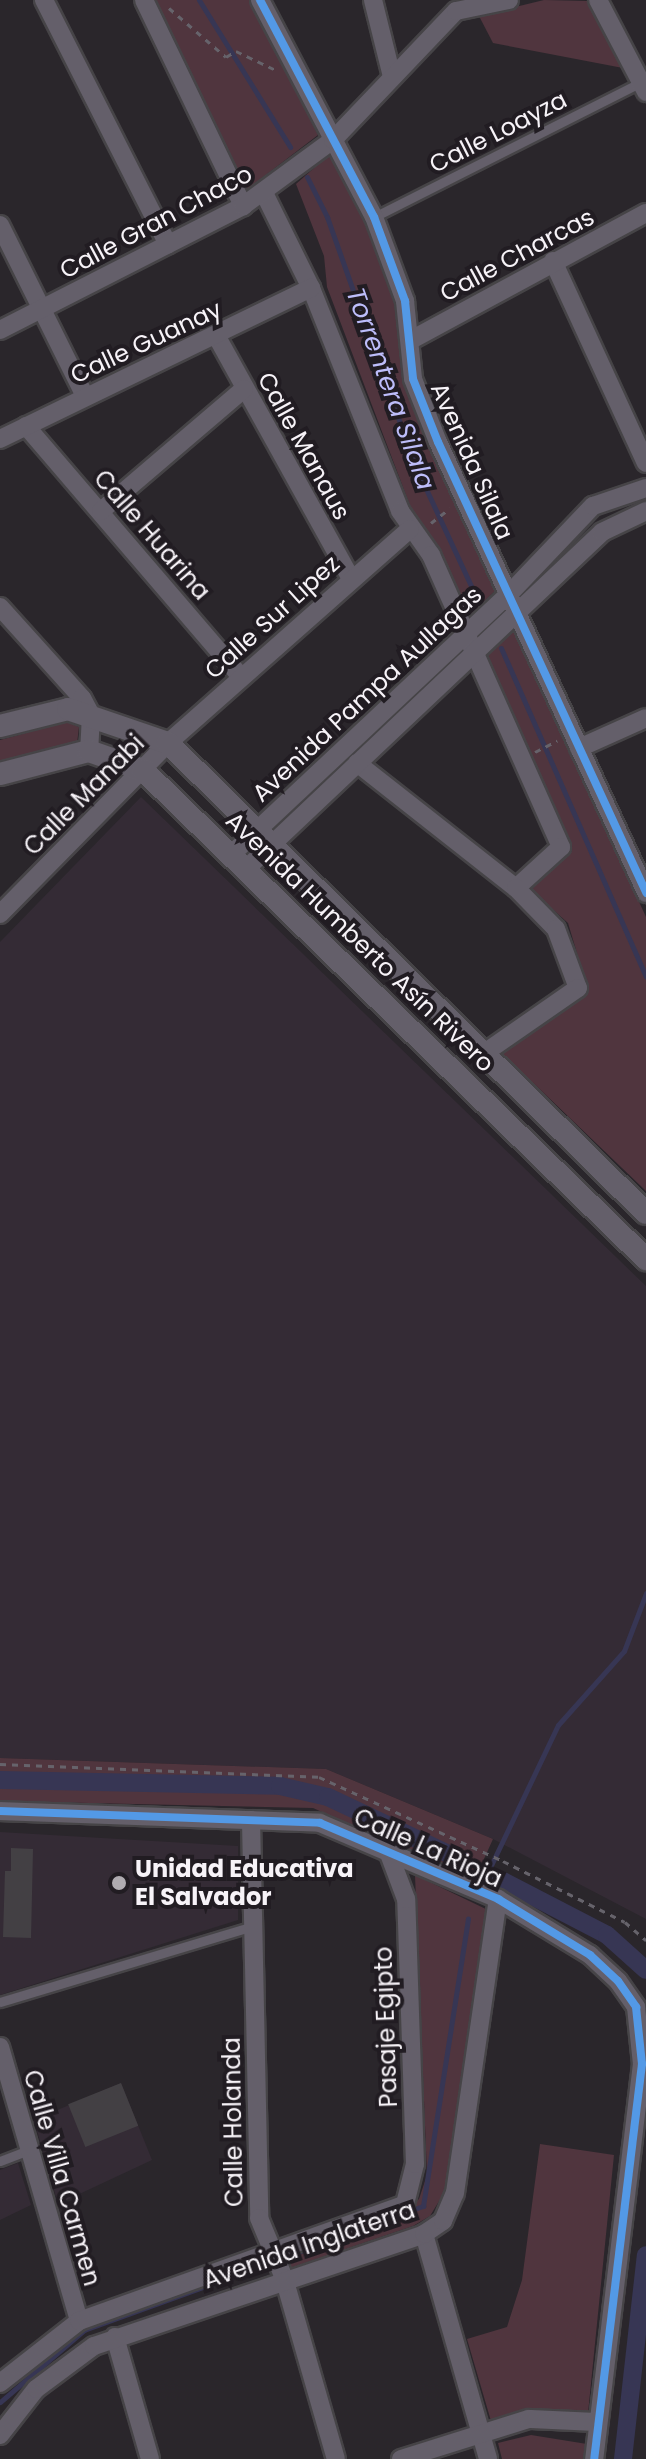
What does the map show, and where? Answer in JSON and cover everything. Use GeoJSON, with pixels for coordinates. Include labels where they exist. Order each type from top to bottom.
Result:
{"type":"FeatureCollection","features":[{"type":"Feature","properties":{"kind":"street"},"geometry":{"type":"LineString","coordinates":[[44,0],[168,244]]}},
{"type":"Feature","properties":{"kind":"street","name":"Avenida Silala"},"geometry":{"type":"LineString","coordinates":[[260,0],[300,83],[374,217],[405,301],[413,379],[423,404],[646,893]]}},
{"type":"Feature","properties":{"kind":"street"},"geometry":{"type":"LineString","coordinates":[[373,0],[392,77]]}},
{"type":"Feature","properties":{"kind":"street"},"geometry":{"type":"LineString","coordinates":[[598,0],[643,87]]}},
{"type":"Feature","properties":{"kind":"street","name":"Calle Gran Chaco"},"geometry":{"type":"LineString","coordinates":[[0,330],[264,193],[333,140],[456,11],[506,1]]}},
{"type":"Feature","properties":{"kind":"street"},"geometry":{"type":"LineString","coordinates":[[147,5],[243,206]]}},
{"type":"Feature","properties":{"kind":"street"},"geometry":{"type":"LineString","coordinates":[[264,193],[311,288],[410,529],[431,555],[561,847],[516,888]]}},
{"type":"Feature","properties":{"kind":"street","name":"Calle Charcas"},"geometry":{"type":"LineString","coordinates":[[411,340],[646,213]]}},
{"type":"Feature","properties":{"kind":"street"},"geometry":{"type":"LineString","coordinates":[[0,225],[85,396]]}},
{"type":"Feature","properties":{"kind":"street"},"geometry":{"type":"LineString","coordinates":[[553,261],[646,463]]}},
{"type":"Feature","properties":{"kind":"street","name":"Calle Guanay"},"geometry":{"type":"LineString","coordinates":[[0,439],[85,396],[217,337],[311,288]]}},
{"type":"Feature","properties":{"kind":"street","name":"Calle Manaus"},"geometry":{"type":"LineString","coordinates":[[217,337],[351,579]]}},
{"type":"Feature","properties":{"kind":"street"},"geometry":{"type":"LineString","coordinates":[[101,511],[244,389]]}},
{"type":"Feature","properties":{"kind":"street","name":"Calle Huarina"},"geometry":{"type":"LineString","coordinates":[[26,426],[241,677]]}},
{"type":"Feature","properties":{"kind":"street","name":"Avenida Pampa Aullagas"},"geometry":{"type":"LineString","coordinates":[[241,860],[272,847],[357,763],[475,655],[514,600],[593,506],[646,488]]}},
{"type":"Feature","properties":{"kind":"street","name":"Avenida Pampa Aullagas"},"geometry":{"type":"LineString","coordinates":[[241,860],[256,830],[467,633],[614,522],[646,511]]}},
{"type":"Feature","properties":{"kind":"street","name":"Calle Sur Lipez"},"geometry":{"type":"LineString","coordinates":[[168,743],[410,529]]}},
{"type":"Feature","properties":{"kind":"street"},"geometry":{"type":"LineString","coordinates":[[0,607],[82,698],[91,715],[89,751],[0,774]]}},
{"type":"Feature","properties":{"kind":"street","name":"Avenida Humberto Asín Rivero"},"geometry":{"type":"LineString","coordinates":[[0,726],[68,709],[168,743],[486,1052],[646,1213]]}},
{"type":"Feature","properties":{"kind":"street"},"geometry":{"type":"LineString","coordinates":[[579,748],[646,718]]}},
{"type":"Feature","properties":{"kind":"street","name":"Calle Manabi"},"geometry":{"type":"LineString","coordinates":[[1,912],[168,743]]}},
{"type":"Feature","properties":{"kind":"street","name":"Avenida Humberto Asín Rivero"},"geometry":{"type":"LineString","coordinates":[[89,751],[143,770],[241,860],[646,1259]]}},
{"type":"Feature","properties":{"kind":"street"},"geometry":{"type":"LineString","coordinates":[[357,763],[516,888],[556,929],[578,988],[486,1052]]}},
{"type":"Feature","properties":{"kind":"street","name":"Calle La Rioja"},"geometry":{"type":"LineString","coordinates":[[0,1811],[320,1823],[498,1899],[590,1955],[618,1981],[636,2007],[642,2064],[594,2459]]}},
{"type":"Feature","properties":{"kind":"street","name":"Calle Holanda"},"geometry":{"type":"LineString","coordinates":[[251,1820],[259,2218],[284,2278],[336,2459]]}},
{"type":"Feature","properties":{"kind":"street","name":"Pasaje Egipto"},"geometry":{"type":"LineString","coordinates":[[388,1851],[406,1899],[415,2164],[405,2204]]}},
{"type":"Feature","properties":{"kind":"street","name":"Avenida Inglaterra"},"geometry":{"type":"LineString","coordinates":[[0,2435],[36,2389],[115,2337],[284,2278],[424,2234],[443,2221],[455,2193],[498,1899]]}},
{"type":"Feature","properties":{"kind":"street","name":"Calle Villa Carmen"},"geometry":{"type":"LineString","coordinates":[[0,2047],[79,2321]]}},
{"type":"Feature","properties":{"kind":"street","name":"Avenida Inglaterra"},"geometry":{"type":"LineString","coordinates":[[0,2383],[79,2321],[405,2204]]}},
{"type":"Feature","properties":{"kind":"street"},"geometry":{"type":"LineString","coordinates":[[424,2234],[488,2459]]}},
{"type":"Feature","properties":{"kind":"street"},"geometry":{"type":"LineString","coordinates":[[115,2337],[150,2459]]}},
{"type":"Feature","properties":{"kind":"street"},"geometry":{"type":"LineString","coordinates":[[401,2459],[529,2419],[598,2422]]}},
{"type":"Feature","properties":{"kind":"lane","name":"Calle Loayza"},"geometry":{"type":"LineString","coordinates":[[374,217],[643,87]]}},
{"type":"Feature","properties":{"kind":"lane"},"geometry":{"type":"LineString","coordinates":[[0,2002],[254,1926]]}},
{"type":"Feature","properties":{"kind":"lane"},"geometry":{"type":"LineString","coordinates":[[0,2161],[28,2150]]}},
{"type":"Feature","properties":{"kind":"path"},"geometry":{"type":"LineString","coordinates":[[147,5],[162,3],[226,57],[236,51],[300,83]]}},
{"type":"Feature","properties":{"kind":"path"},"geometry":{"type":"LineString","coordinates":[[435,519],[446,511]]}},
{"type":"Feature","properties":{"kind":"path"},"geometry":{"type":"LineString","coordinates":[[538,750],[553,743]]}},
{"type":"Feature","properties":{"kind":"shaded area"},"geometry":{"type":"Polygon","coordinates":[[[154,0],[250,0],[318,135],[245,191],[154,0]]]}},
{"type":"Feature","properties":{"kind":"shaded area"},"geometry":{"type":"Polygon","coordinates":[[[544,0],[588,1],[623,68],[493,43],[479,16],[544,0]]]}},
{"type":"Feature","properties":{"kind":"shaded area"},"geometry":{"type":"Polygon","coordinates":[[[332,152],[367,220],[398,303],[408,378],[501,585],[470,615],[438,548],[414,516],[327,287],[324,256],[296,184],[332,152]]]}},
{"type":"Feature","properties":{"kind":"shaded area"},"geometry":{"type":"Polygon","coordinates":[[[513,625],[646,917],[646,1191],[502,1053],[588,990],[568,923],[531,890],[572,851],[485,654],[513,625]]]}},
{"type":"Feature","properties":{"kind":"shaded area"},"geometry":{"type":"Polygon","coordinates":[[[67,722],[79,727],[77,744],[0,765],[0,740],[67,722]]]}},
{"type":"Feature","properties":{"kind":"shaded area"},"geometry":{"type":"Polygon","coordinates":[[[141,797],[646,1286],[646,1919],[493,1839],[326,1769],[0,1758],[0,942],[141,797]]]}},
{"type":"Feature","properties":{"kind":"shaded area"},"geometry":{"type":"Polygon","coordinates":[[[0,1758],[326,1769],[493,1839],[475,1879],[313,1808],[0,1801],[0,1758]]]}},
{"type":"Feature","properties":{"kind":"shaded area","name":"Unidad Educativa El Salvador"},"geometry":{"type":"Polygon","coordinates":[[[0,1832],[238,1846],[238,1920],[0,1995],[0,1832]]]}},
{"type":"Feature","properties":{"kind":"shaded area"},"geometry":{"type":"Polygon","coordinates":[[[415,1875],[490,1911],[444,2193],[430,2216],[413,2226],[290,2268],[284,2251],[406,2210],[419,2199],[427,2175],[415,1875]]]}},
{"type":"Feature","properties":{"kind":"shaded area"},"geometry":{"type":"Polygon","coordinates":[[[121,2083],[152,2160],[58,2204],[34,2120],[121,2083]]]}},
{"type":"Feature","properties":{"kind":"shaded area"},"geometry":{"type":"Polygon","coordinates":[[[540,2144],[614,2155],[588,2413],[526,2408],[491,2421],[467,2339],[507,2327],[522,2280],[540,2144]]]}},
{"type":"Feature","properties":{"kind":"shaded area"},"geometry":{"type":"Polygon","coordinates":[[[18,2163],[31,2205],[0,2220],[0,2170],[18,2163]]]}},
{"type":"Feature","properties":{"kind":"shaded area"},"geometry":{"type":"Polygon","coordinates":[[[531,2435],[587,2444],[586,2459],[502,2459],[498,2443],[531,2435]]]}},
{"type":"Feature","properties":{"kind":"building"},"geometry":{"type":"Polygon","coordinates":[[[11,1848],[33,1849],[31,1938],[3,1937],[5,1871],[11,1871],[11,1848]]]}},
{"type":"Feature","properties":{"kind":"building"},"geometry":{"type":"Polygon","coordinates":[[[121,2083],[138,2126],[85,2147],[68,2104],[121,2083]]]}},
{"type":"Feature","properties":{"kind":"waterway","name":"Torrentera Silala"},"geometry":{"type":"LineString","coordinates":[[199,0],[290,147]]}},
{"type":"Feature","properties":{"kind":"waterway","name":"Torrentera Silala"},"geometry":{"type":"LineString","coordinates":[[307,177],[327,217],[414,463],[477,599]]}},
{"type":"Feature","properties":{"kind":"waterway","name":"Torrentera Silala"},"geometry":{"type":"LineString","coordinates":[[501,648],[646,976]]}},
{"type":"Feature","properties":{"kind":"waterway"},"geometry":{"type":"LineString","coordinates":[[484,1880],[558,1725],[624,1651],[646,1593]]}},
{"type":"Feature","properties":{"kind":"waterway"},"geometry":{"type":"LineString","coordinates":[[0,1780],[280,1786],[328,1797],[461,1860]]}},
{"type":"Feature","properties":{"kind":"waterway"},"geometry":{"type":"LineString","coordinates":[[501,1880],[607,1935],[646,1970]]}},
{"type":"Feature","properties":{"kind":"waterway"},"geometry":{"type":"LineString","coordinates":[[293,2254],[423,2206],[468,1918]]}},
{"type":"Feature","properties":{"kind":"waterway"},"geometry":{"type":"LineString","coordinates":[[623,2459],[646,2255]]}},
{"type":"Feature","properties":{"kind":"waterway"},"geometry":{"type":"LineString","coordinates":[[0,2402],[84,2330],[258,2267]]}},
{"type":"Feature","properties":{"kind":"cycle path"},"geometry":{"type":"LineString","coordinates":[[260,0],[374,217],[405,301],[413,379],[438,442],[646,893]]}},
{"type":"Feature","properties":{"kind":"cycle path"},"geometry":{"type":"LineString","coordinates":[[0,1811],[320,1823],[498,1899],[590,1955],[618,1981],[636,2007],[642,2064],[594,2459]]}},
{"type":"Feature","properties":{"kind":"place","name":"Unidad Educativa El Salvador"},"geometry":{"type":"Point","coordinates":[119,1883]}}]}
